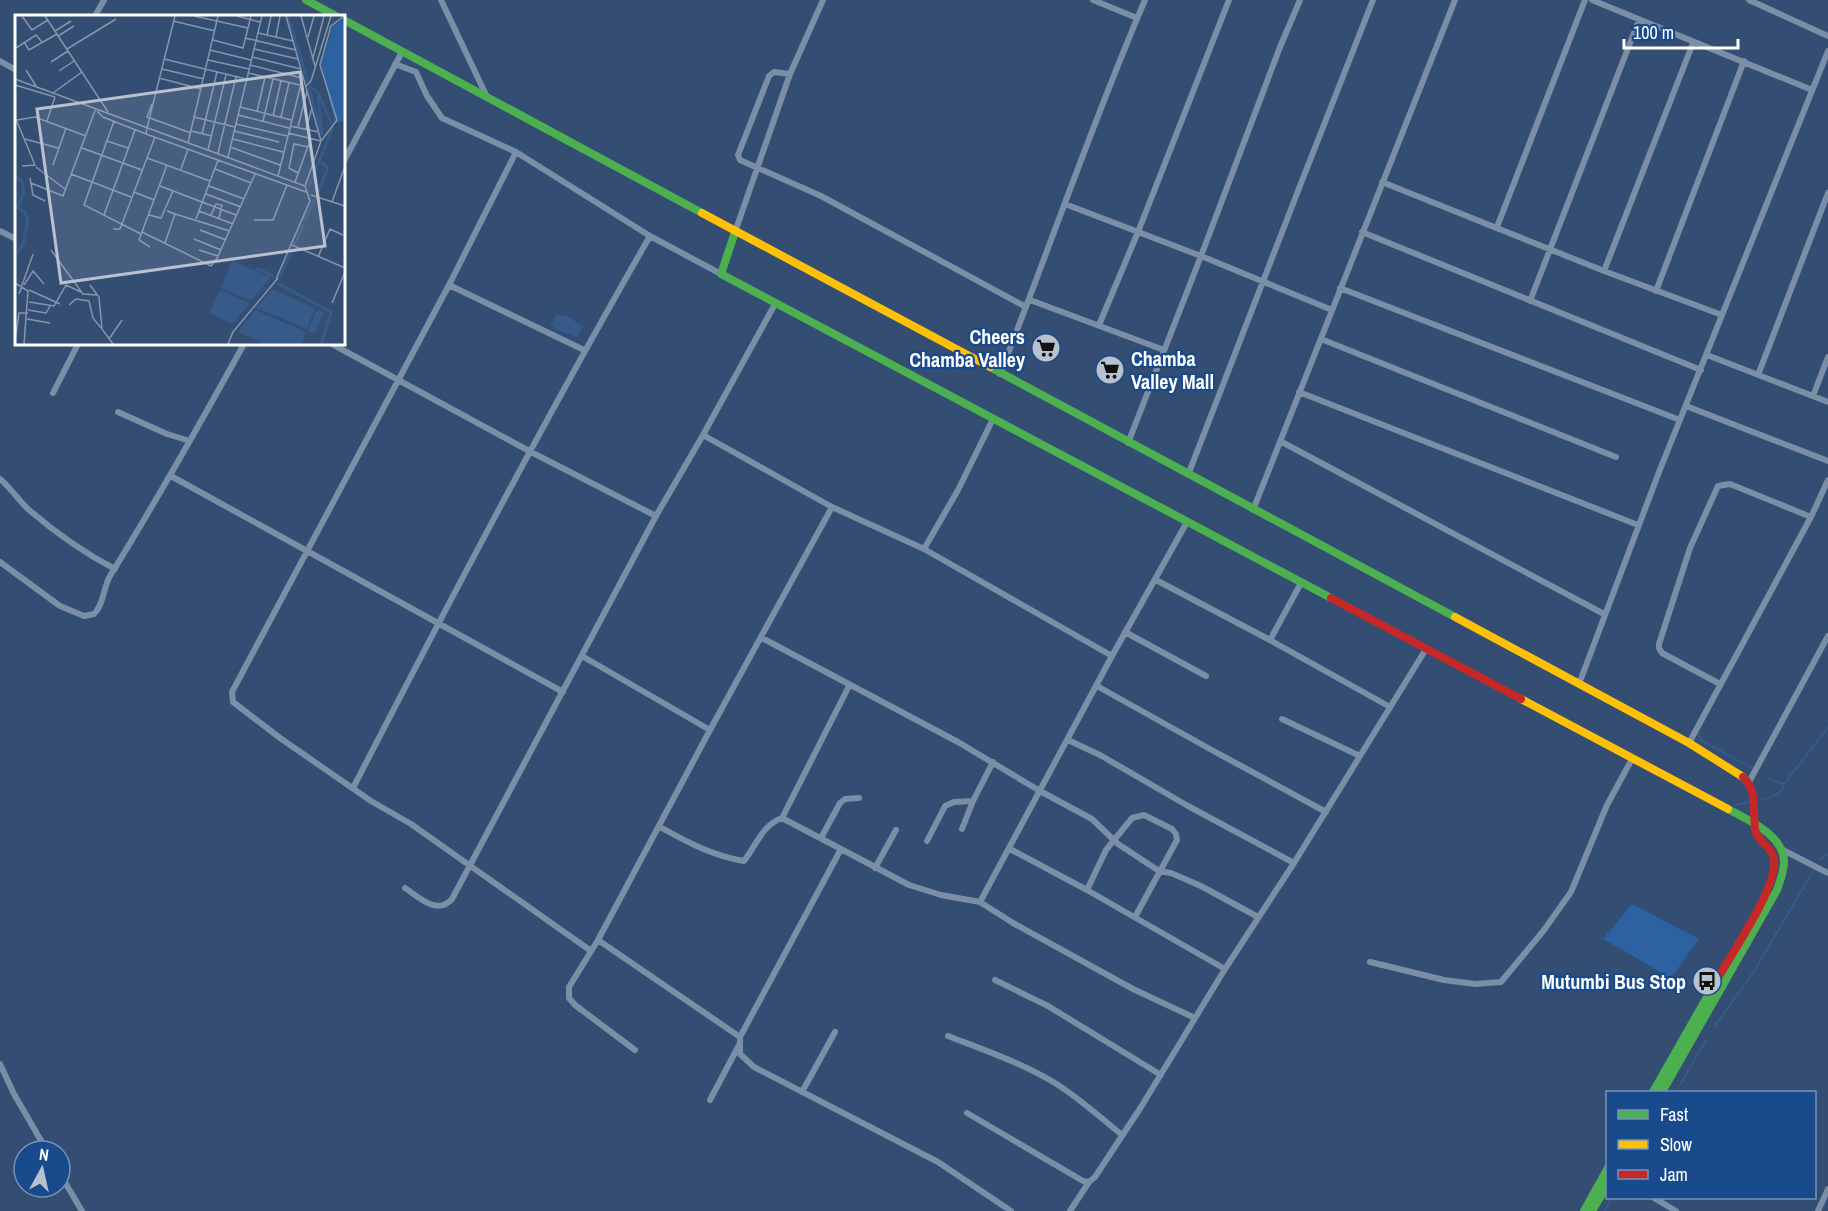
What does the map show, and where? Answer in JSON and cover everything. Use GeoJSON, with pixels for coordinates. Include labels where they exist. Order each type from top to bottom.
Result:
{"type":"FeatureCollection","features":[{"type":"Feature","properties":{"kind":"main road"},"geometry":{"type":"LineString","coordinates":[[306,0],[334,15]]}},
{"type":"Feature","properties":{"kind":"main road"},"geometry":{"type":"LineString","coordinates":[[345,21],[1689,743],[1739,772],[1749,782],[1753,796],[1755,833],[1774,855],[1774,876],[1654,1091]]}},
{"type":"Feature","properties":{"kind":"main road"},"geometry":{"type":"LineString","coordinates":[[735,232],[721,274],[1763,828],[1783,850],[1784,874],[1663,1091]]}},
{"type":"Feature","properties":{"kind":"main road"},"geometry":{"type":"LineString","coordinates":[[1584,1211],[1606,1170]]}},
{"type":"Feature","properties":{"kind":"main road"},"geometry":{"type":"LineString","coordinates":[[1592,1211],[1606,1187]]}},
{"type":"Feature","properties":{"kind":"street"},"geometry":{"type":"LineString","coordinates":[[96,15],[104,0]]}},
{"type":"Feature","properties":{"kind":"street"},"geometry":{"type":"LineString","coordinates":[[441,0],[488,98]]}},
{"type":"Feature","properties":{"kind":"street"},"geometry":{"type":"LineString","coordinates":[[735,232],[790,74],[823,0]]}},
{"type":"Feature","properties":{"kind":"street"},"geometry":{"type":"LineString","coordinates":[[1093,0],[1137,18]]}},
{"type":"Feature","properties":{"kind":"street"},"geometry":{"type":"LineString","coordinates":[[1000,374],[1145,0]]}},
{"type":"Feature","properties":{"kind":"street"},"geometry":{"type":"LineString","coordinates":[[1099,325],[1138,232],[1228,0]]}},
{"type":"Feature","properties":{"kind":"street"},"geometry":{"type":"LineString","coordinates":[[1128,443],[1300,0]]}},
{"type":"Feature","properties":{"kind":"street"},"geometry":{"type":"LineString","coordinates":[[1188,475],[1314,146],[1373,0]]}},
{"type":"Feature","properties":{"kind":"street"},"geometry":{"type":"LineString","coordinates":[[1253,510],[1455,0]]}},
{"type":"Feature","properties":{"kind":"street"},"geometry":{"type":"LineString","coordinates":[[1497,227],[1585,0]]}},
{"type":"Feature","properties":{"kind":"street"},"geometry":{"type":"LineString","coordinates":[[1592,0],[1812,90]]}},
{"type":"Feature","properties":{"kind":"street"},"geometry":{"type":"LineString","coordinates":[[1749,0],[1828,36]]}},
{"type":"Feature","properties":{"kind":"street"},"geometry":{"type":"LineString","coordinates":[[1530,301],[1639,20]]}},
{"type":"Feature","properties":{"kind":"street"},"geometry":{"type":"LineString","coordinates":[[1604,271],[1693,43]]}},
{"type":"Feature","properties":{"kind":"street"},"geometry":{"type":"LineString","coordinates":[[1579,684],[1638,525],[1828,51]]}},
{"type":"Feature","properties":{"kind":"street"},"geometry":{"type":"LineString","coordinates":[[345,158],[402,52]]}},
{"type":"Feature","properties":{"kind":"street"},"geometry":{"type":"LineString","coordinates":[[1656,291],[1744,61]]}},
{"type":"Feature","properties":{"kind":"street"},"geometry":{"type":"LineString","coordinates":[[0,62],[15,70]]}},
{"type":"Feature","properties":{"kind":"street"},"geometry":{"type":"LineString","coordinates":[[395,64],[416,72],[442,118],[516,152],[650,236],[721,274]]}},
{"type":"Feature","properties":{"kind":"street"},"geometry":{"type":"LineString","coordinates":[[790,74],[774,72],[769,76],[738,155],[740,160],[831,201],[1026,307]]}},
{"type":"Feature","properties":{"kind":"street"},"geometry":{"type":"LineString","coordinates":[[516,152],[449,285],[231,696],[233,702],[254,718],[390,813],[411,824],[591,951]]}},
{"type":"Feature","properties":{"kind":"street"},"geometry":{"type":"LineString","coordinates":[[1382,182],[1604,271],[1722,315]]}},
{"type":"Feature","properties":{"kind":"street"},"geometry":{"type":"LineString","coordinates":[[1758,375],[1828,193]]}},
{"type":"Feature","properties":{"kind":"street"},"geometry":{"type":"LineString","coordinates":[[1065,204],[1201,256],[1332,310]]}},
{"type":"Feature","properties":{"kind":"street"},"geometry":{"type":"LineString","coordinates":[[0,231],[15,238]]}},
{"type":"Feature","properties":{"kind":"street"},"geometry":{"type":"LineString","coordinates":[[1362,232],[1701,370]]}},
{"type":"Feature","properties":{"kind":"street"},"geometry":{"type":"LineString","coordinates":[[354,788],[439,622],[584,350],[650,236]]}},
{"type":"Feature","properties":{"kind":"street"},"geometry":{"type":"LineString","coordinates":[[449,285],[584,350]]}},
{"type":"Feature","properties":{"kind":"street"},"geometry":{"type":"LineString","coordinates":[[1340,288],[1680,420]]}},
{"type":"Feature","properties":{"kind":"street"},"geometry":{"type":"LineString","coordinates":[[1030,300],[1164,350]]}},
{"type":"Feature","properties":{"kind":"street"},"geometry":{"type":"LineString","coordinates":[[405,888],[431,905],[445,905],[452,899],[656,516],[775,304]]}},
{"type":"Feature","properties":{"kind":"street"},"geometry":{"type":"LineString","coordinates":[[1321,339],[1616,457]]}},
{"type":"Feature","properties":{"kind":"street"},"geometry":{"type":"LineString","coordinates":[[53,393],[77,345]]}},
{"type":"Feature","properties":{"kind":"street"},"geometry":{"type":"LineString","coordinates":[[0,562],[60,606],[84,616],[94,614],[107,581],[171,477],[243,345]]}},
{"type":"Feature","properties":{"kind":"street"},"geometry":{"type":"LineString","coordinates":[[334,345],[531,452],[656,516]]}},
{"type":"Feature","properties":{"kind":"street"},"geometry":{"type":"LineString","coordinates":[[1707,355],[1828,402]]}},
{"type":"Feature","properties":{"kind":"street"},"geometry":{"type":"LineString","coordinates":[[1813,396],[1828,357]]}},
{"type":"Feature","properties":{"kind":"street"},"geometry":{"type":"LineString","coordinates":[[1299,392],[1638,525]]}},
{"type":"Feature","properties":{"kind":"street"},"geometry":{"type":"LineString","coordinates":[[1686,406],[1828,461]]}},
{"type":"Feature","properties":{"kind":"street"},"geometry":{"type":"LineString","coordinates":[[118,412],[167,434],[190,441]]}},
{"type":"Feature","properties":{"kind":"street"},"geometry":{"type":"LineString","coordinates":[[924,549],[958,490],[993,419]]}},
{"type":"Feature","properties":{"kind":"street"},"geometry":{"type":"LineString","coordinates":[[703,435],[832,507],[924,549],[1112,656]]}},
{"type":"Feature","properties":{"kind":"street"},"geometry":{"type":"LineString","coordinates":[[1280,441],[1604,614]]}},
{"type":"Feature","properties":{"kind":"street"},"geometry":{"type":"LineString","coordinates":[[171,477],[563,692]]}},
{"type":"Feature","properties":{"kind":"street"},"geometry":{"type":"LineString","coordinates":[[0,479],[15,492],[27,508],[86,554],[115,569]]}},
{"type":"Feature","properties":{"kind":"street"},"geometry":{"type":"LineString","coordinates":[[1811,518],[1828,480]]}},
{"type":"Feature","properties":{"kind":"street"},"geometry":{"type":"LineString","coordinates":[[1720,684],[1662,653],[1659,648],[1690,548],[1718,486],[1730,484],[1811,518]]}},
{"type":"Feature","properties":{"kind":"street"},"geometry":{"type":"LineString","coordinates":[[1689,743],[1828,486]]}},
{"type":"Feature","properties":{"kind":"street"},"geometry":{"type":"LineString","coordinates":[[635,1050],[575,1005],[569,998],[569,987],[598,940],[660,827],[710,730],[762,639],[832,507]]}},
{"type":"Feature","properties":{"kind":"street"},"geometry":{"type":"LineString","coordinates":[[980,902],[1187,522]]}},
{"type":"Feature","properties":{"kind":"street"},"geometry":{"type":"LineString","coordinates":[[1156,580],[1390,707]]}},
{"type":"Feature","properties":{"kind":"street"},"geometry":{"type":"LineString","coordinates":[[1270,640],[1300,583]]}},
{"type":"Feature","properties":{"kind":"street"},"geometry":{"type":"LineString","coordinates":[[1125,633],[1206,676]]}},
{"type":"Feature","properties":{"kind":"street"},"geometry":{"type":"LineString","coordinates":[[1749,782],[1828,636]]}},
{"type":"Feature","properties":{"kind":"street"},"geometry":{"type":"LineString","coordinates":[[762,639],[958,742],[1092,819],[1113,840],[1159,871],[1171,873],[1201,886],[1258,917]]}},
{"type":"Feature","properties":{"kind":"street"},"geometry":{"type":"LineString","coordinates":[[1070,1211],[1161,1075],[1425,649]]}},
{"type":"Feature","properties":{"kind":"street"},"geometry":{"type":"LineString","coordinates":[[582,656],[710,730]]}},
{"type":"Feature","properties":{"kind":"street"},"geometry":{"type":"LineString","coordinates":[[660,827],[703,850],[729,859],[744,861],[764,830],[771,823],[782,818],[849,686]]}},
{"type":"Feature","properties":{"kind":"street"},"geometry":{"type":"LineString","coordinates":[[1097,686],[1326,812]]}},
{"type":"Feature","properties":{"kind":"street"},"geometry":{"type":"LineString","coordinates":[[1282,719],[1360,756]]}},
{"type":"Feature","properties":{"kind":"street"},"geometry":{"type":"LineString","coordinates":[[1068,740],[1100,755],[1294,863]]}},
{"type":"Feature","properties":{"kind":"street"},"geometry":{"type":"LineString","coordinates":[[1370,962],[1444,980],[1475,984],[1501,982],[1544,930],[1571,892],[1597,827],[1632,759]]}},
{"type":"Feature","properties":{"kind":"street"},"geometry":{"type":"LineString","coordinates":[[962,829],[993,762]]}},
{"type":"Feature","properties":{"kind":"street"},"geometry":{"type":"LineString","coordinates":[[821,838],[840,802],[845,799],[859,798]]}},
{"type":"Feature","properties":{"kind":"street"},"geometry":{"type":"LineString","coordinates":[[927,841],[945,806],[954,802],[974,801]]}},
{"type":"Feature","properties":{"kind":"street"},"geometry":{"type":"LineString","coordinates":[[1087,890],[1113,840],[1132,818],[1144,815],[1172,829],[1176,834],[1176,840],[1135,917]]}},
{"type":"Feature","properties":{"kind":"street"},"geometry":{"type":"LineString","coordinates":[[782,818],[909,885],[980,902],[1013,923],[1133,989],[1195,1018]]}},
{"type":"Feature","properties":{"kind":"street"},"geometry":{"type":"LineString","coordinates":[[875,868],[896,831]]}},
{"type":"Feature","properties":{"kind":"street"},"geometry":{"type":"LineString","coordinates":[[710,1100],[842,849]]}},
{"type":"Feature","properties":{"kind":"street"},"geometry":{"type":"LineString","coordinates":[[1010,849],[1225,969]]}},
{"type":"Feature","properties":{"kind":"street"},"geometry":{"type":"LineString","coordinates":[[1783,850],[1828,873]]}},
{"type":"Feature","properties":{"kind":"street"},"geometry":{"type":"LineString","coordinates":[[598,940],[740,1040]]}},
{"type":"Feature","properties":{"kind":"street"},"geometry":{"type":"LineString","coordinates":[[995,980],[1048,1006],[1161,1075]]}},
{"type":"Feature","properties":{"kind":"street"},"geometry":{"type":"LineString","coordinates":[[802,1092],[835,1032]]}},
{"type":"Feature","properties":{"kind":"street"},"geometry":{"type":"LineString","coordinates":[[948,1036],[1025,1067],[1057,1084],[1086,1104],[1122,1135]]}},
{"type":"Feature","properties":{"kind":"street"},"geometry":{"type":"LineString","coordinates":[[740,1040],[740,1054],[754,1067],[938,1162],[1011,1211]]}},
{"type":"Feature","properties":{"kind":"street"},"geometry":{"type":"LineString","coordinates":[[0,1064],[40,1139]]}},
{"type":"Feature","properties":{"kind":"street"},"geometry":{"type":"LineString","coordinates":[[967,1113],[1083,1181],[1089,1182]]}},
{"type":"Feature","properties":{"kind":"street"},"geometry":{"type":"LineString","coordinates":[[1818,1211],[1828,1189]]}},
{"type":"Feature","properties":{"kind":"street"},"geometry":{"type":"LineString","coordinates":[[72,1194],[82,1211]]}},
{"type":"Feature","properties":{"kind":"street"},"geometry":{"type":"LineString","coordinates":[[1657,1199],[1676,1211]]}},
{"type":"Feature","properties":{"kind":"shaded area"},"geometry":{"type":"Polygon","coordinates":[[[556,314],[567,316],[583,327],[577,337],[557,330],[551,324],[556,314]]]}},
{"type":"Feature","properties":{"kind":"shaded area"},"geometry":{"type":"Polygon","coordinates":[[[1632,904],[1699,939],[1671,978],[1603,939],[1632,904]]]}},
{"type":"Feature","properties":{"kind":"waterway"},"geometry":{"type":"LineString","coordinates":[[1762,800],[1779,793],[1828,727]]}},
{"type":"Feature","properties":{"kind":"waterway"},"geometry":{"type":"LineString","coordinates":[[1699,734],[1702,741],[1752,768]]}},
{"type":"Feature","properties":{"kind":"waterway"},"geometry":{"type":"LineString","coordinates":[[1769,778],[1782,784],[1785,783]]}},
{"type":"Feature","properties":{"kind":"waterway"},"geometry":{"type":"LineString","coordinates":[[1736,805],[1749,802]]}},
{"type":"Feature","properties":{"kind":"waterway"},"geometry":{"type":"LineString","coordinates":[[1820,860],[1828,854]]}},
{"type":"Feature","properties":{"kind":"waterway"},"geometry":{"type":"LineString","coordinates":[[1714,1027],[1755,970],[1813,871]]}},
{"type":"Feature","properties":{"kind":"waterway"},"geometry":{"type":"LineString","coordinates":[[1677,1091],[1706,1040]]}},
{"type":"Feature","properties":{"kind":"waterway"},"geometry":{"type":"LineString","coordinates":[[1605,1211],[1611,1199]]}},
{"type":"Feature","properties":{"kind":"traffic: fast"},"geometry":{"type":"LineString","coordinates":[[306,0],[334,15]]}},
{"type":"Feature","properties":{"kind":"traffic: fast"},"geometry":{"type":"LineString","coordinates":[[345,21],[702,213]]}},
{"type":"Feature","properties":{"kind":"traffic: fast"},"geometry":{"type":"LineString","coordinates":[[735,232],[721,274],[1331,598]]}},
{"type":"Feature","properties":{"kind":"traffic: fast"},"geometry":{"type":"LineString","coordinates":[[990,367],[1455,617]]}},
{"type":"Feature","properties":{"kind":"traffic: fast"},"geometry":{"type":"LineString","coordinates":[[1663,1091],[1777,890],[1783,873],[1782,852],[1772,836],[1755,823],[1728,809]]}},
{"type":"Feature","properties":{"kind":"traffic: fast"},"geometry":{"type":"LineString","coordinates":[[1654,1091],[1719,976]]}},
{"type":"Feature","properties":{"kind":"traffic: fast"},"geometry":{"type":"LineString","coordinates":[[1584,1211],[1606,1172]]}},
{"type":"Feature","properties":{"kind":"traffic: fast"},"geometry":{"type":"LineString","coordinates":[[1592,1211],[1606,1187]]}},
{"type":"Feature","properties":{"kind":"traffic: slow"},"geometry":{"type":"LineString","coordinates":[[702,213],[990,367]]}},
{"type":"Feature","properties":{"kind":"traffic: slow"},"geometry":{"type":"LineString","coordinates":[[1455,617],[1689,743],[1743,777]]}},
{"type":"Feature","properties":{"kind":"traffic: slow"},"geometry":{"type":"LineString","coordinates":[[1521,699],[1728,809]]}},
{"type":"Feature","properties":{"kind":"traffic: jam"},"geometry":{"type":"LineString","coordinates":[[1331,598],[1521,699]]}},
{"type":"Feature","properties":{"kind":"traffic: jam"},"geometry":{"type":"LineString","coordinates":[[1719,976],[1754,918],[1773,871],[1773,855],[1756,833],[1754,801],[1743,777]]}},
{"type":"Feature","properties":{"kind":"place","name":"Cheers Chamba Valley"},"geometry":{"type":"Point","coordinates":[1046,348]}},
{"type":"Feature","properties":{"kind":"place","name":"Chamba Valley Mall"},"geometry":{"type":"Point","coordinates":[1110,370]}},
{"type":"Feature","properties":{"kind":"place","name":"Mutumbi Bus Stop"},"geometry":{"type":"Point","coordinates":[1707,981]}}]}
